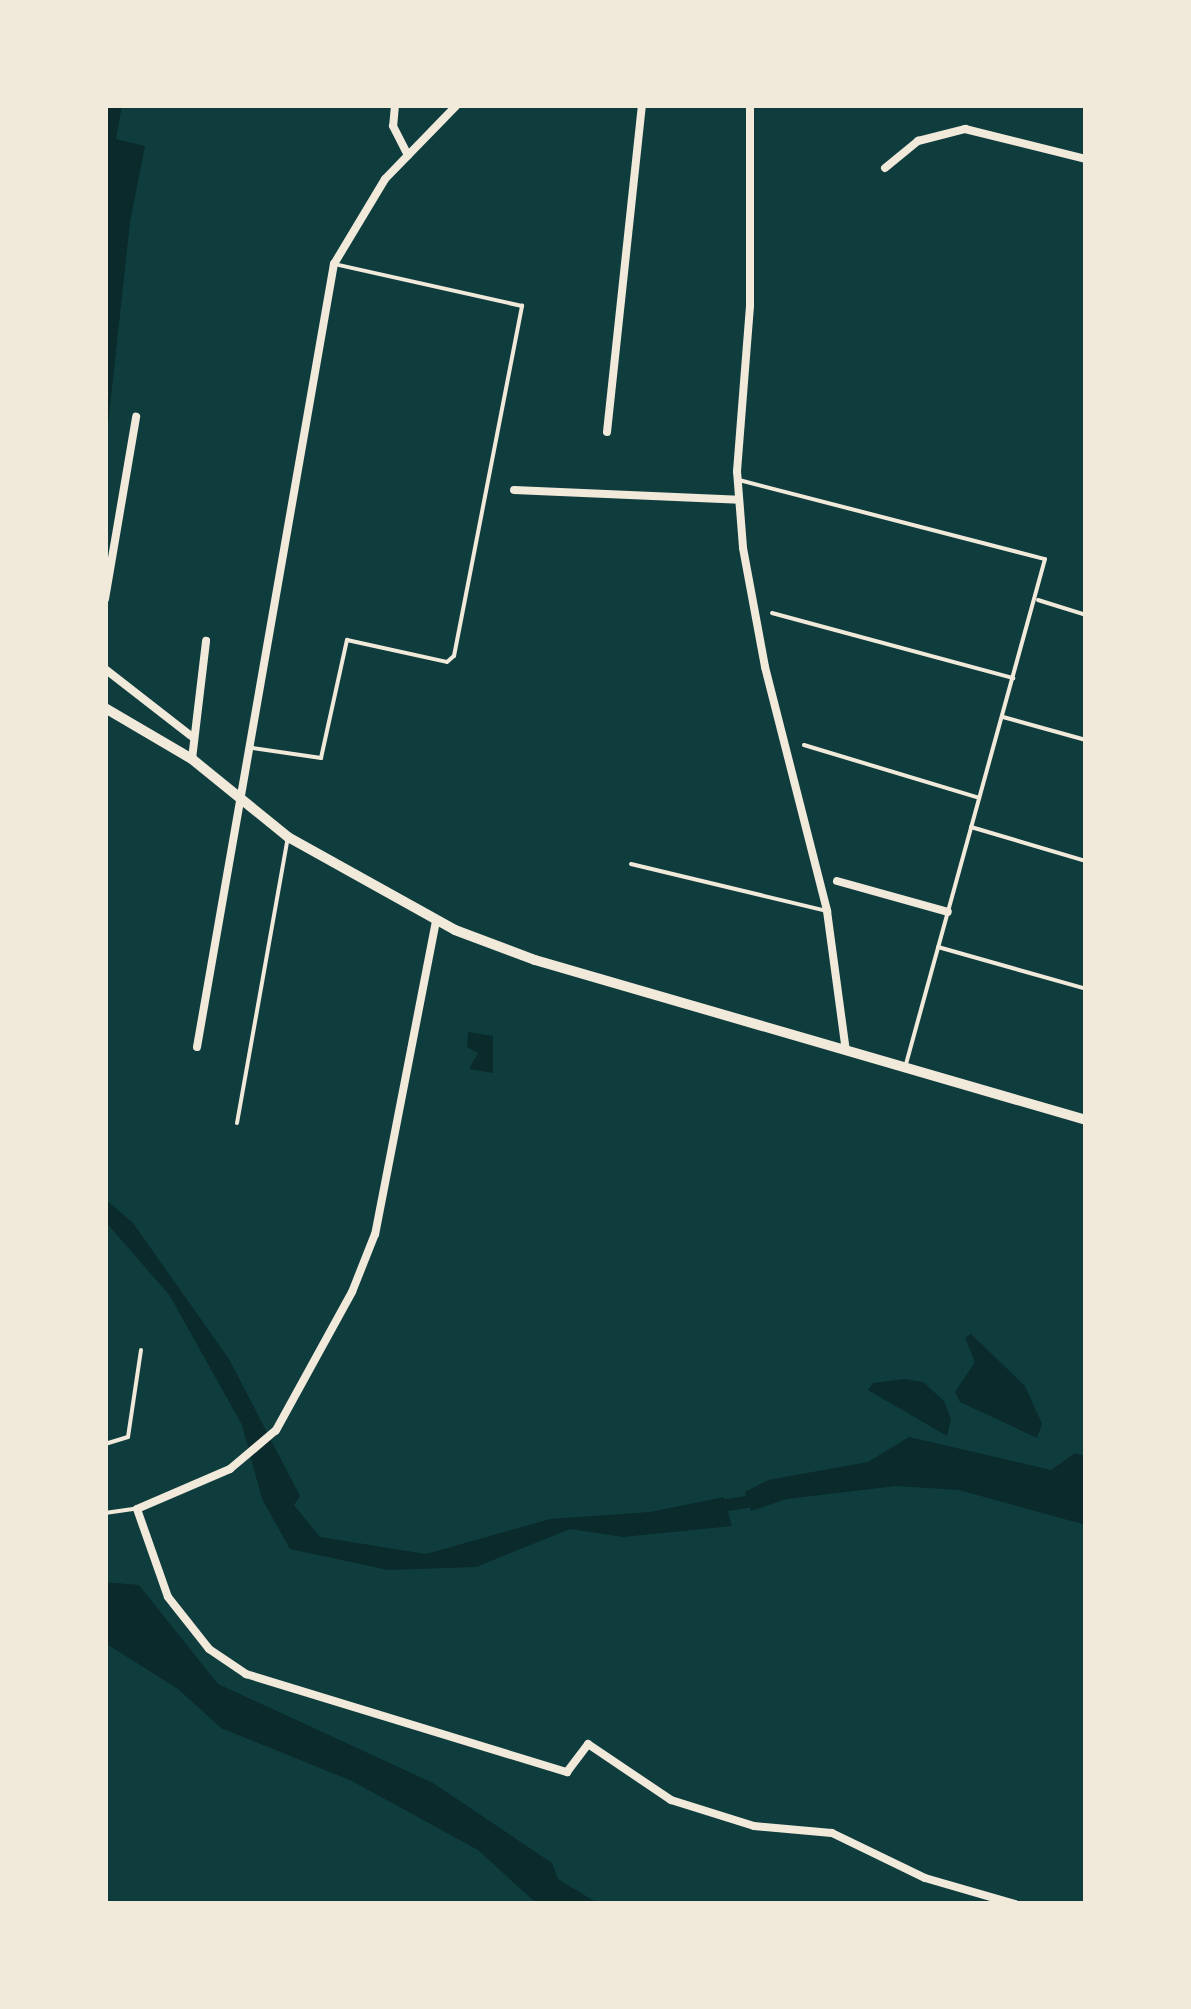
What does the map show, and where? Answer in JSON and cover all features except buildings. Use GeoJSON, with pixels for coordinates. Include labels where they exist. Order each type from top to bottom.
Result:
{"type":"FeatureCollection","features":[{"type":"Feature","properties":{"kind":"main road"},"geometry":{"type":"LineString","coordinates":[[105,708],[192,759],[288,836],[436,921],[535,960],[1086,1120]]}},
{"type":"Feature","properties":{"kind":"street"},"geometry":{"type":"LineString","coordinates":[[394,105],[393,126],[408,155]]}},
{"type":"Feature","properties":{"kind":"street"},"geometry":{"type":"LineString","coordinates":[[197,1047],[239,798],[253,748],[334,264],[348,234],[408,155],[456,105]]}},
{"type":"Feature","properties":{"kind":"street"},"geometry":{"type":"LineString","coordinates":[[607,432],[642,105]]}},
{"type":"Feature","properties":{"kind":"street"},"geometry":{"type":"LineString","coordinates":[[750,105],[750,306],[739,500],[765,667],[827,911],[846,1051]]}},
{"type":"Feature","properties":{"kind":"street"},"geometry":{"type":"LineString","coordinates":[[885,168],[918,141],[965,129],[1086,158]]}},
{"type":"Feature","properties":{"kind":"street"},"geometry":{"type":"LineString","coordinates":[[105,599],[136,416]]}},
{"type":"Feature","properties":{"kind":"street"},"geometry":{"type":"LineString","coordinates":[[514,490],[739,500]]}},
{"type":"Feature","properties":{"kind":"street"},"geometry":{"type":"LineString","coordinates":[[192,759],[190,736],[206,641]]}},
{"type":"Feature","properties":{"kind":"street"},"geometry":{"type":"LineString","coordinates":[[105,668],[190,736]]}},
{"type":"Feature","properties":{"kind":"street"},"geometry":{"type":"LineString","coordinates":[[837,881],[948,912]]}},
{"type":"Feature","properties":{"kind":"street"},"geometry":{"type":"LineString","coordinates":[[436,921],[375,1234],[352,1292],[276,1430],[230,1470],[137,1509],[168,1597],[209,1649],[246,1674],[566,1772],[588,1744],[671,1800],[754,1826],[832,1833],[925,1878],[1014,1904]]}},
{"type":"Feature","properties":{"kind":"lane"},"geometry":{"type":"LineString","coordinates":[[253,748],[322,758],[347,640],[439,661],[454,656],[522,306],[334,264]]}},
{"type":"Feature","properties":{"kind":"lane"},"geometry":{"type":"LineString","coordinates":[[738,480],[1045,559],[1038,600],[904,1068]]}},
{"type":"Feature","properties":{"kind":"lane"},"geometry":{"type":"LineString","coordinates":[[1038,600],[1086,615]]}},
{"type":"Feature","properties":{"kind":"lane"},"geometry":{"type":"LineString","coordinates":[[772,613],[1014,678]]}},
{"type":"Feature","properties":{"kind":"lane"},"geometry":{"type":"LineString","coordinates":[[1003,717],[1086,740]]}},
{"type":"Feature","properties":{"kind":"lane"},"geometry":{"type":"LineString","coordinates":[[804,745],[980,798]]}},
{"type":"Feature","properties":{"kind":"lane"},"geometry":{"type":"LineString","coordinates":[[971,827],[1086,861]]}},
{"type":"Feature","properties":{"kind":"lane"},"geometry":{"type":"LineString","coordinates":[[237,1124],[288,836]]}},
{"type":"Feature","properties":{"kind":"lane"},"geometry":{"type":"LineString","coordinates":[[631,864],[827,911]]}},
{"type":"Feature","properties":{"kind":"lane"},"geometry":{"type":"LineString","coordinates":[[938,947],[1086,989]]}},
{"type":"Feature","properties":{"kind":"lane"},"geometry":{"type":"LineString","coordinates":[[105,1444],[128,1437],[141,1350]]}},
{"type":"Feature","properties":{"kind":"lane"},"geometry":{"type":"LineString","coordinates":[[105,1514],[137,1509]]}},
{"type":"Feature","properties":{"kind":"water"},"geometry":{"type":"Polygon","coordinates":[[[105,105],[122,105],[116,139],[145,146],[130,222],[105,453],[105,105]]]}},
{"type":"Feature","properties":{"kind":"water"},"geometry":{"type":"Polygon","coordinates":[[[468,1032],[493,1036],[493,1073],[469,1069],[478,1053],[467,1047],[468,1032]]]}},
{"type":"Feature","properties":{"kind":"water"},"geometry":{"type":"Polygon","coordinates":[[[105,1199],[133,1223],[229,1359],[300,1496],[294,1505],[320,1537],[426,1554],[550,1519],[650,1512],[724,1497],[732,1526],[623,1537],[570,1529],[476,1567],[388,1570],[290,1549],[262,1499],[242,1425],[170,1296],[105,1221],[105,1199]]]}},
{"type":"Feature","properties":{"kind":"water"},"geometry":{"type":"Polygon","coordinates":[[[971,1334],[1025,1386],[1042,1424],[1037,1438],[960,1402],[955,1392],[975,1362],[965,1338],[971,1334]]]}},
{"type":"Feature","properties":{"kind":"water"},"geometry":{"type":"Polygon","coordinates":[[[905,1379],[923,1382],[944,1401],[951,1419],[947,1436],[868,1390],[873,1383],[905,1379]]]}},
{"type":"Feature","properties":{"kind":"water"},"geometry":{"type":"Polygon","coordinates":[[[909,1437],[1051,1470],[1075,1453],[1086,1457],[1086,1525],[959,1490],[896,1486],[787,1499],[751,1511],[745,1492],[768,1480],[868,1462],[909,1437]]]}},
{"type":"Feature","properties":{"kind":"water"},"geometry":{"type":"Polygon","coordinates":[[[105,1582],[139,1585],[218,1684],[433,1783],[552,1863],[558,1879],[599,1904],[537,1904],[478,1850],[352,1781],[221,1728],[178,1689],[105,1643],[105,1582]]]}},
{"type":"Feature","properties":{"kind":"waterway"},"geometry":{"type":"LineString","coordinates":[[710,1508],[765,1499]]}}]}
